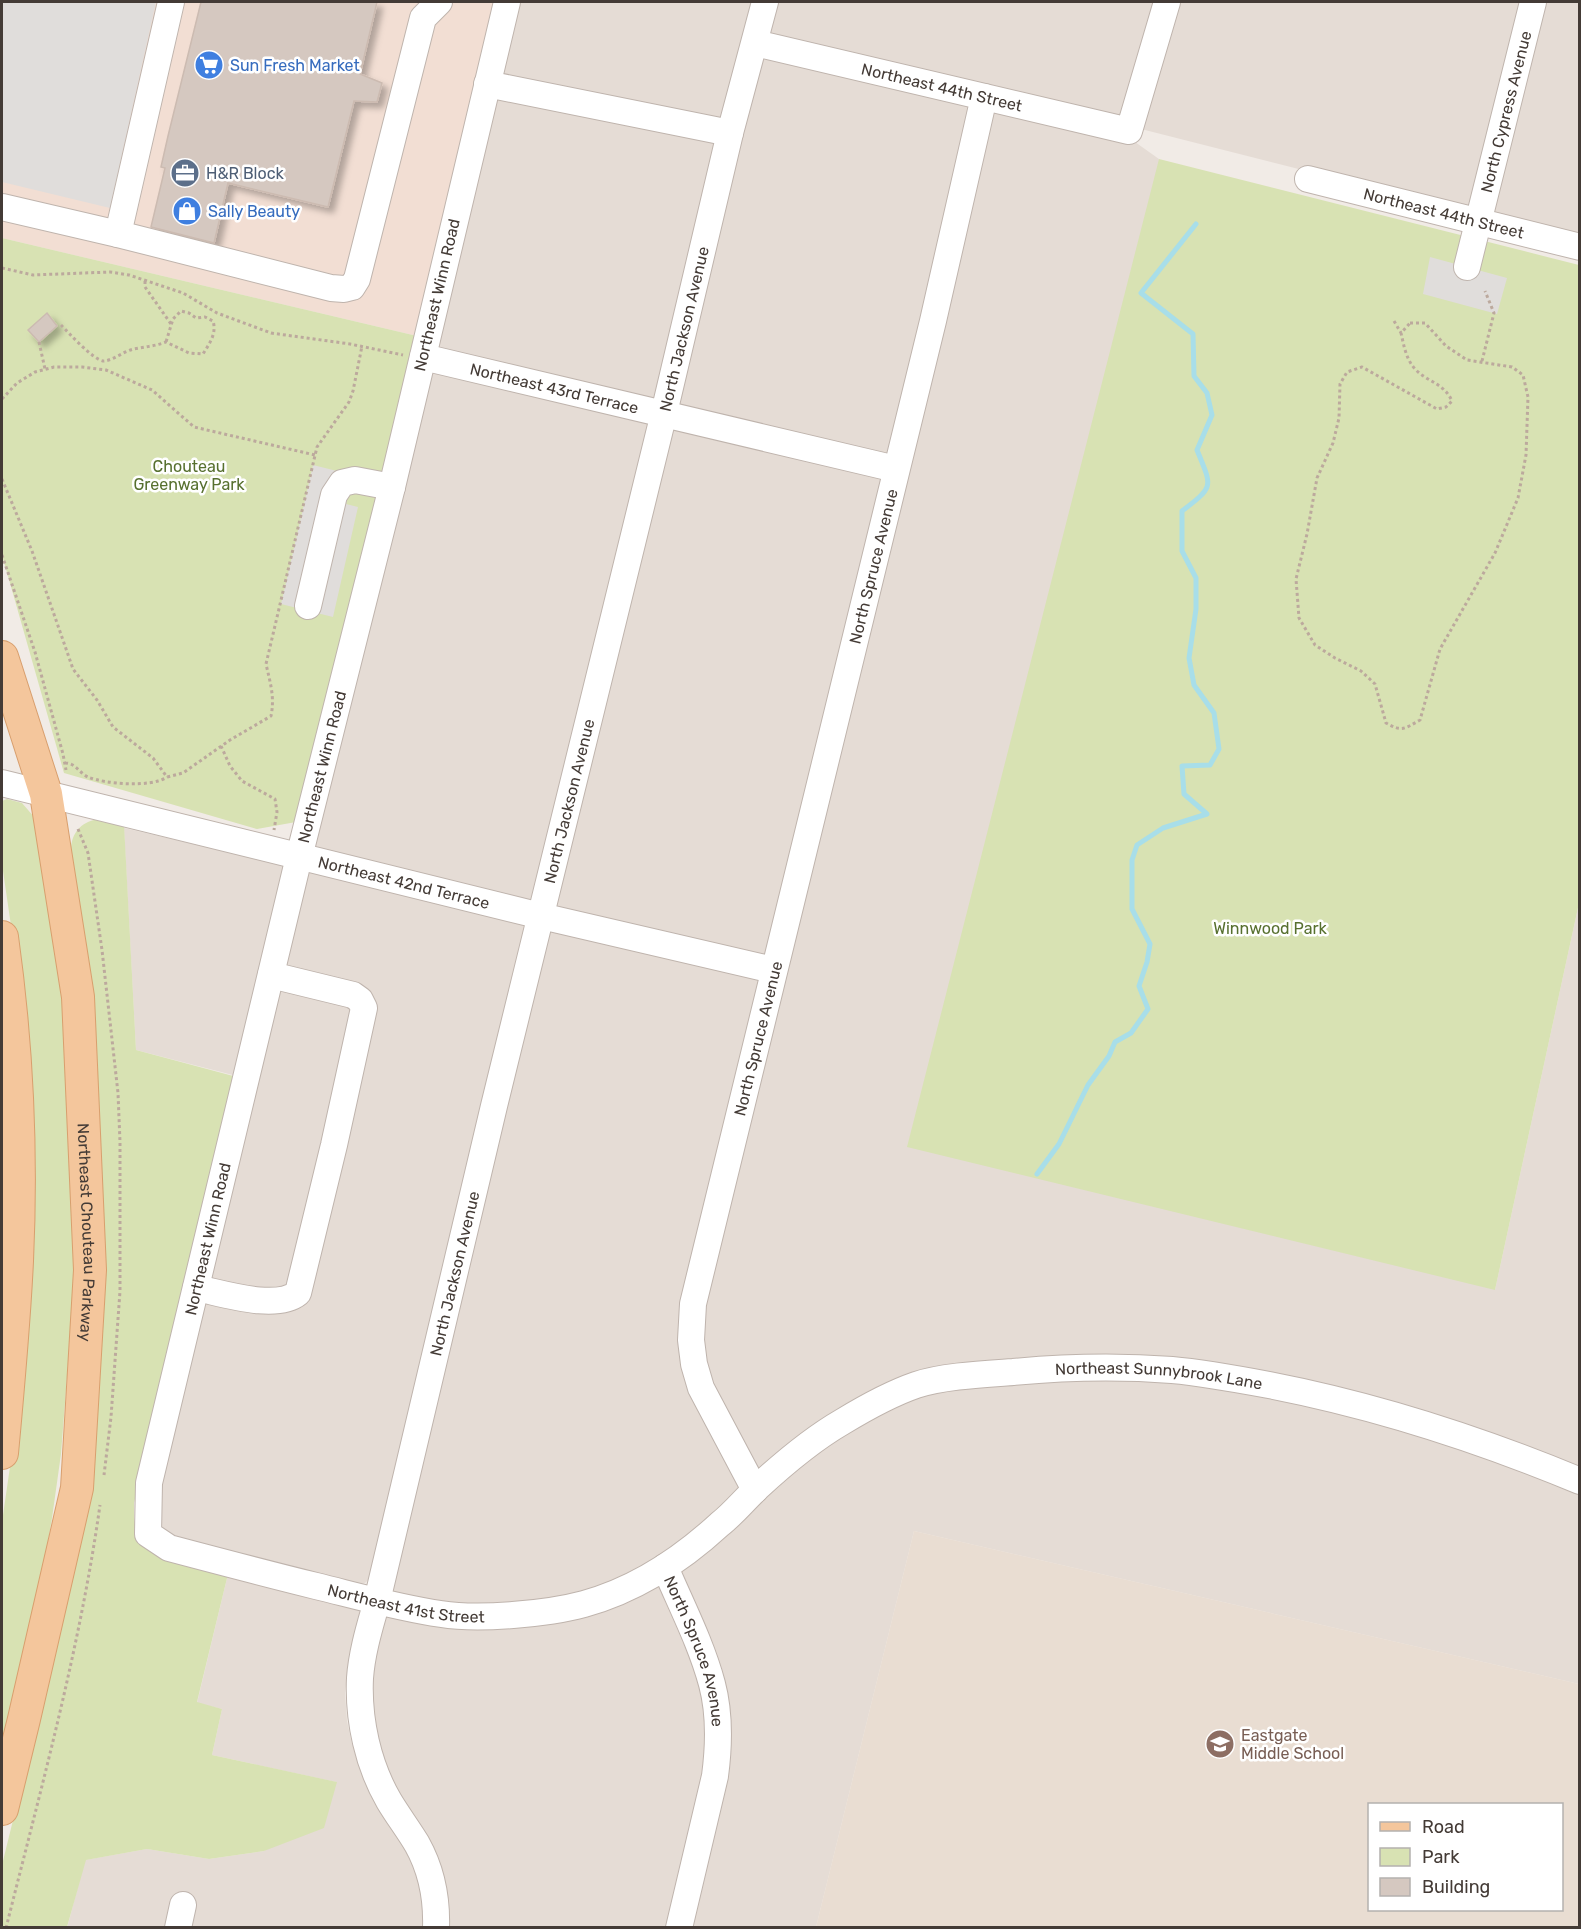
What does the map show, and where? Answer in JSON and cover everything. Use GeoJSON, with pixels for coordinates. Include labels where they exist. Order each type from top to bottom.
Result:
{"type":"FeatureCollection","features":[{"type":"Feature","properties":{"kind":"main road","name":"Northeast Chouteau Parkway"},"geometry":{"type":"LineString","coordinates":[[2,657],[45,794],[78,997],[90,1270],[77,1488],[2,1809]]}},
{"type":"Feature","properties":{"kind":"main road"},"geometry":{"type":"LineString","coordinates":[[2,937],[15,1063],[19,1171],[13,1331],[2,1453]]}},
{"type":"Feature","properties":{"kind":"street"},"geometry":{"type":"LineString","coordinates":[[118,234],[171,2]]}},
{"type":"Feature","properties":{"kind":"street"},"geometry":{"type":"LineString","coordinates":[[2,207],[331,288],[352,287],[357,279],[423,18],[439,2]]}},
{"type":"Feature","properties":{"kind":"street","name":"Northeast Winn Road"},"geometry":{"type":"LineString","coordinates":[[148,1534],[149,1484],[299,857],[392,487],[507,2]]}},
{"type":"Feature","properties":{"kind":"street","name":"North Jackson Avenue"},"geometry":{"type":"LineString","coordinates":[[436,1928],[436,1911],[429,1871],[418,1845],[378,1780],[367,1747],[361,1713],[360,1678],[365,1643],[664,413],[730,132],[765,2]]}},
{"type":"Feature","properties":{"kind":"street","name":"Northeast 44th Street"},"geometry":{"type":"LineString","coordinates":[[755,43],[1130,131],[1167,2]]}},
{"type":"Feature","properties":{"kind":"street","name":"North Cypress Avenue"},"geometry":{"type":"LineString","coordinates":[[1467,267],[1533,2]]}},
{"type":"Feature","properties":{"kind":"street"},"geometry":{"type":"LineString","coordinates":[[487,84],[730,132]]}},
{"type":"Feature","properties":{"kind":"street","name":"North Spruce Avenue"},"geometry":{"type":"LineString","coordinates":[[679,1928],[716,1776],[718,1719],[712,1684],[701,1652],[665,1567],[695,1546],[755,1490],[701,1388],[694,1364],[691,1340],[692,1316],[773,970],[933,321],[984,97]]}},
{"type":"Feature","properties":{"kind":"street","name":"Northeast 44th Street"},"geometry":{"type":"LineString","coordinates":[[1308,179],[1580,247]]}},
{"type":"Feature","properties":{"kind":"street","name":"Northeast 43rd Terrace"},"geometry":{"type":"LineString","coordinates":[[423,357],[896,469]]}},
{"type":"Feature","properties":{"kind":"street"},"geometry":{"type":"LineString","coordinates":[[308,606],[334,495],[342,483],[355,480],[392,487]]}},
{"type":"Feature","properties":{"kind":"street","name":"Northeast 42nd Terrace"},"geometry":{"type":"LineString","coordinates":[[2,783],[541,916],[773,970]]}},
{"type":"Feature","properties":{"kind":"street"},"geometry":{"type":"LineString","coordinates":[[196,1287],[250,1299],[273,1301],[291,1299],[298,1293],[334,1145],[364,1008],[360,1000],[353,995],[271,975]]}},
{"type":"Feature","properties":{"kind":"street","name":"Northeast Sunnybrook Lane"},"geometry":{"type":"LineString","coordinates":[[755,1490],[783,1464],[840,1423],[919,1383],[966,1376],[1041,1370],[1117,1368],[1173,1370],[1234,1379],[1370,1408],[1451,1432],[1522,1457],[1580,1481]]}},
{"type":"Feature","properties":{"kind":"street","name":"Northeast 41st Street"},"geometry":{"type":"LineString","coordinates":[[148,1534],[169,1548],[377,1601],[445,1615],[499,1615],[552,1610],[586,1603],[621,1590],[665,1567]]}},
{"type":"Feature","properties":{"kind":"path"},"geometry":{"type":"LineString","coordinates":[[2,268],[33,275],[118,273],[183,293],[217,313],[271,333],[423,357]]}},
{"type":"Feature","properties":{"kind":"path"},"geometry":{"type":"LineString","coordinates":[[145,281],[145,287],[171,324]]}},
{"type":"Feature","properties":{"kind":"path"},"geometry":{"type":"LineString","coordinates":[[1482,362],[1494,313],[1485,291]]}},
{"type":"Feature","properties":{"kind":"path"},"geometry":{"type":"LineString","coordinates":[[166,342],[171,324],[176,314],[181,311],[196,318],[205,317],[213,321]]}},
{"type":"Feature","properties":{"kind":"path"},"geometry":{"type":"LineString","coordinates":[[61,326],[89,353],[105,361],[134,349],[147,348],[166,342],[189,353],[203,354],[211,341],[213,321],[217,313]]}},
{"type":"Feature","properties":{"kind":"path"},"geometry":{"type":"LineString","coordinates":[[1394,321],[1401,333],[1405,352],[1415,369],[1448,392],[1452,400],[1446,407],[1437,408],[1362,367],[1347,372],[1340,384],[1339,418],[1333,443],[1317,478],[1296,579],[1299,618],[1315,645],[1361,671],[1374,684],[1386,723],[1398,729],[1406,728],[1420,720],[1440,650],[1495,553],[1518,498],[1526,455],[1528,397],[1523,375],[1512,367],[1467,360],[1446,346],[1425,323],[1410,322],[1401,333]]}},
{"type":"Feature","properties":{"kind":"path"},"geometry":{"type":"LineString","coordinates":[[39,342],[45,369]]}},
{"type":"Feature","properties":{"kind":"path"},"geometry":{"type":"LineString","coordinates":[[65,763],[75,765],[85,776],[91,778],[124,784],[157,782],[183,773],[221,746],[271,716],[274,703],[266,664],[315,455],[317,447],[337,422],[349,402],[362,346]]}},
{"type":"Feature","properties":{"kind":"path"},"geometry":{"type":"LineString","coordinates":[[100,369],[101,360]]}},
{"type":"Feature","properties":{"kind":"path"},"geometry":{"type":"LineString","coordinates":[[2,399],[25,377],[45,369],[82,367],[100,369],[152,390],[194,427],[315,455]]}},
{"type":"Feature","properties":{"kind":"path"},"geometry":{"type":"LineString","coordinates":[[2,479],[33,551],[73,669],[97,700],[113,727],[153,758],[167,777]]}},
{"type":"Feature","properties":{"kind":"path"},"geometry":{"type":"LineString","coordinates":[[221,746],[230,766],[242,781],[275,799],[277,812],[274,831]]}},
{"type":"Feature","properties":{"kind":"shaded area"},"geometry":{"type":"Polygon","coordinates":[[[2,2],[496,2],[417,336],[2,238],[2,2]]]}},
{"type":"Feature","properties":{"kind":"shaded area"},"geometry":{"type":"Polygon","coordinates":[[[2,2],[156,2],[110,208],[2,182],[2,2]]]}},
{"type":"Feature","properties":{"kind":"shaded area"},"geometry":{"type":"Polygon","coordinates":[[[517,2],[754,2],[372,1576],[365,1583],[354,1586],[173,1537],[162,1529],[157,1518],[160,1492],[256,1081],[136,1050],[124,828],[306,870],[517,2]]]}},
{"type":"Feature","properties":{"kind":"shaded area"},"geometry":{"type":"Polygon","coordinates":[[[770,2],[1579,2],[1579,240],[774,36],[765,30],[770,2]]]}},
{"type":"Feature","properties":{"kind":"shaded area"},"geometry":{"type":"Polygon","coordinates":[[[770,59],[1135,142],[1159,159],[1495,1290],[1579,903],[1579,1684],[914,1531],[816,1927],[67,1928],[85,1860],[147,1849],[209,1859],[264,1851],[336,1782],[212,1755],[222,1709],[197,1703],[228,1574],[356,1607],[360,1611],[345,1693],[347,1721],[352,1744],[366,1777],[371,1725],[371,1663],[753,70],[762,60],[770,59]]]}},
{"type":"Feature","properties":{"kind":"shaded area"},"geometry":{"type":"Polygon","coordinates":[[[1430,257],[1507,278],[1497,314],[1423,294],[1430,257]]]}},
{"type":"Feature","properties":{"kind":"shaded area"},"geometry":{"type":"Polygon","coordinates":[[[313,465],[353,475],[346,504],[358,507],[333,617],[281,604],[313,465]]]}},
{"type":"Feature","properties":{"kind":"shaded area","name":"Eastgate Middle School"},"geometry":{"type":"Polygon","coordinates":[[[914,1531],[1579,1684],[1579,1927],[816,1927],[914,1531]]]}},
{"type":"Feature","properties":{"kind":"green space","name":"Winnwood Park"},"geometry":{"type":"Polygon","coordinates":[[[1159,159],[1579,265],[1579,903],[1495,1290],[907,1147],[1159,159]]]}},
{"type":"Feature","properties":{"kind":"green space","name":"Chouteau Greenway Park"},"geometry":{"type":"Polygon","coordinates":[[[2,238],[417,336],[296,822],[257,829],[64,773],[2,555],[2,238]]]}},
{"type":"Feature","properties":{"kind":"green space"},"geometry":{"type":"Polygon","coordinates":[[[7,799],[22,803],[35,818],[64,989],[76,1229],[61,1454],[52,1518],[39,1594],[2,1751],[2,1522],[12,1453],[16,960],[2,864],[2,801],[7,799]]]}},
{"type":"Feature","properties":{"kind":"green space"},"geometry":{"type":"Polygon","coordinates":[[[100,819],[124,824],[136,1050],[237,1077],[134,1503],[137,1533],[228,1574],[197,1702],[222,1709],[212,1755],[337,1782],[324,1828],[264,1851],[209,1859],[147,1849],[86,1860],[67,1927],[2,1928],[2,1865],[55,1649],[102,1279],[103,1197],[96,1036],[89,963],[71,847],[80,827],[100,819]]]}},
{"type":"Feature","properties":{"kind":"building"},"geometry":{"type":"Polygon","coordinates":[[[201,2],[377,2],[360,74],[382,83],[377,102],[354,101],[328,207],[228,183],[214,243],[151,227],[165,168],[161,167],[201,2]]]}},
{"type":"Feature","properties":{"kind":"building"},"geometry":{"type":"Polygon","coordinates":[[[47,313],[57,326],[39,342],[28,330],[47,313]]]}},
{"type":"Feature","properties":{"kind":"waterway"},"geometry":{"type":"LineString","coordinates":[[1037,1174],[1059,1144],[1088,1085],[1109,1056],[1115,1042],[1131,1033],[1148,1009],[1139,986],[1150,944],[1132,909],[1132,860],[1137,845],[1163,828],[1207,814],[1184,794],[1182,766],[1210,765],[1219,749],[1214,713],[1194,685],[1189,658],[1196,609],[1196,578],[1182,551],[1182,511],[1200,496],[1208,485],[1206,472],[1197,450],[1212,415],[1207,393],[1194,376],[1193,334],[1141,293],[1196,224]]}},
{"type":"Feature","properties":{"kind":"place","name":"Sun Fresh Market"},"geometry":{"type":"Point","coordinates":[209,65]}},
{"type":"Feature","properties":{"kind":"place","name":"H&R Block"},"geometry":{"type":"Point","coordinates":[185,173]}},
{"type":"Feature","properties":{"kind":"place","name":"Sally Beauty"},"geometry":{"type":"Point","coordinates":[187,211]}},
{"type":"Feature","properties":{"kind":"place","name":"Eastgate Middle School"},"geometry":{"type":"Point","coordinates":[1220,1744]}}]}
